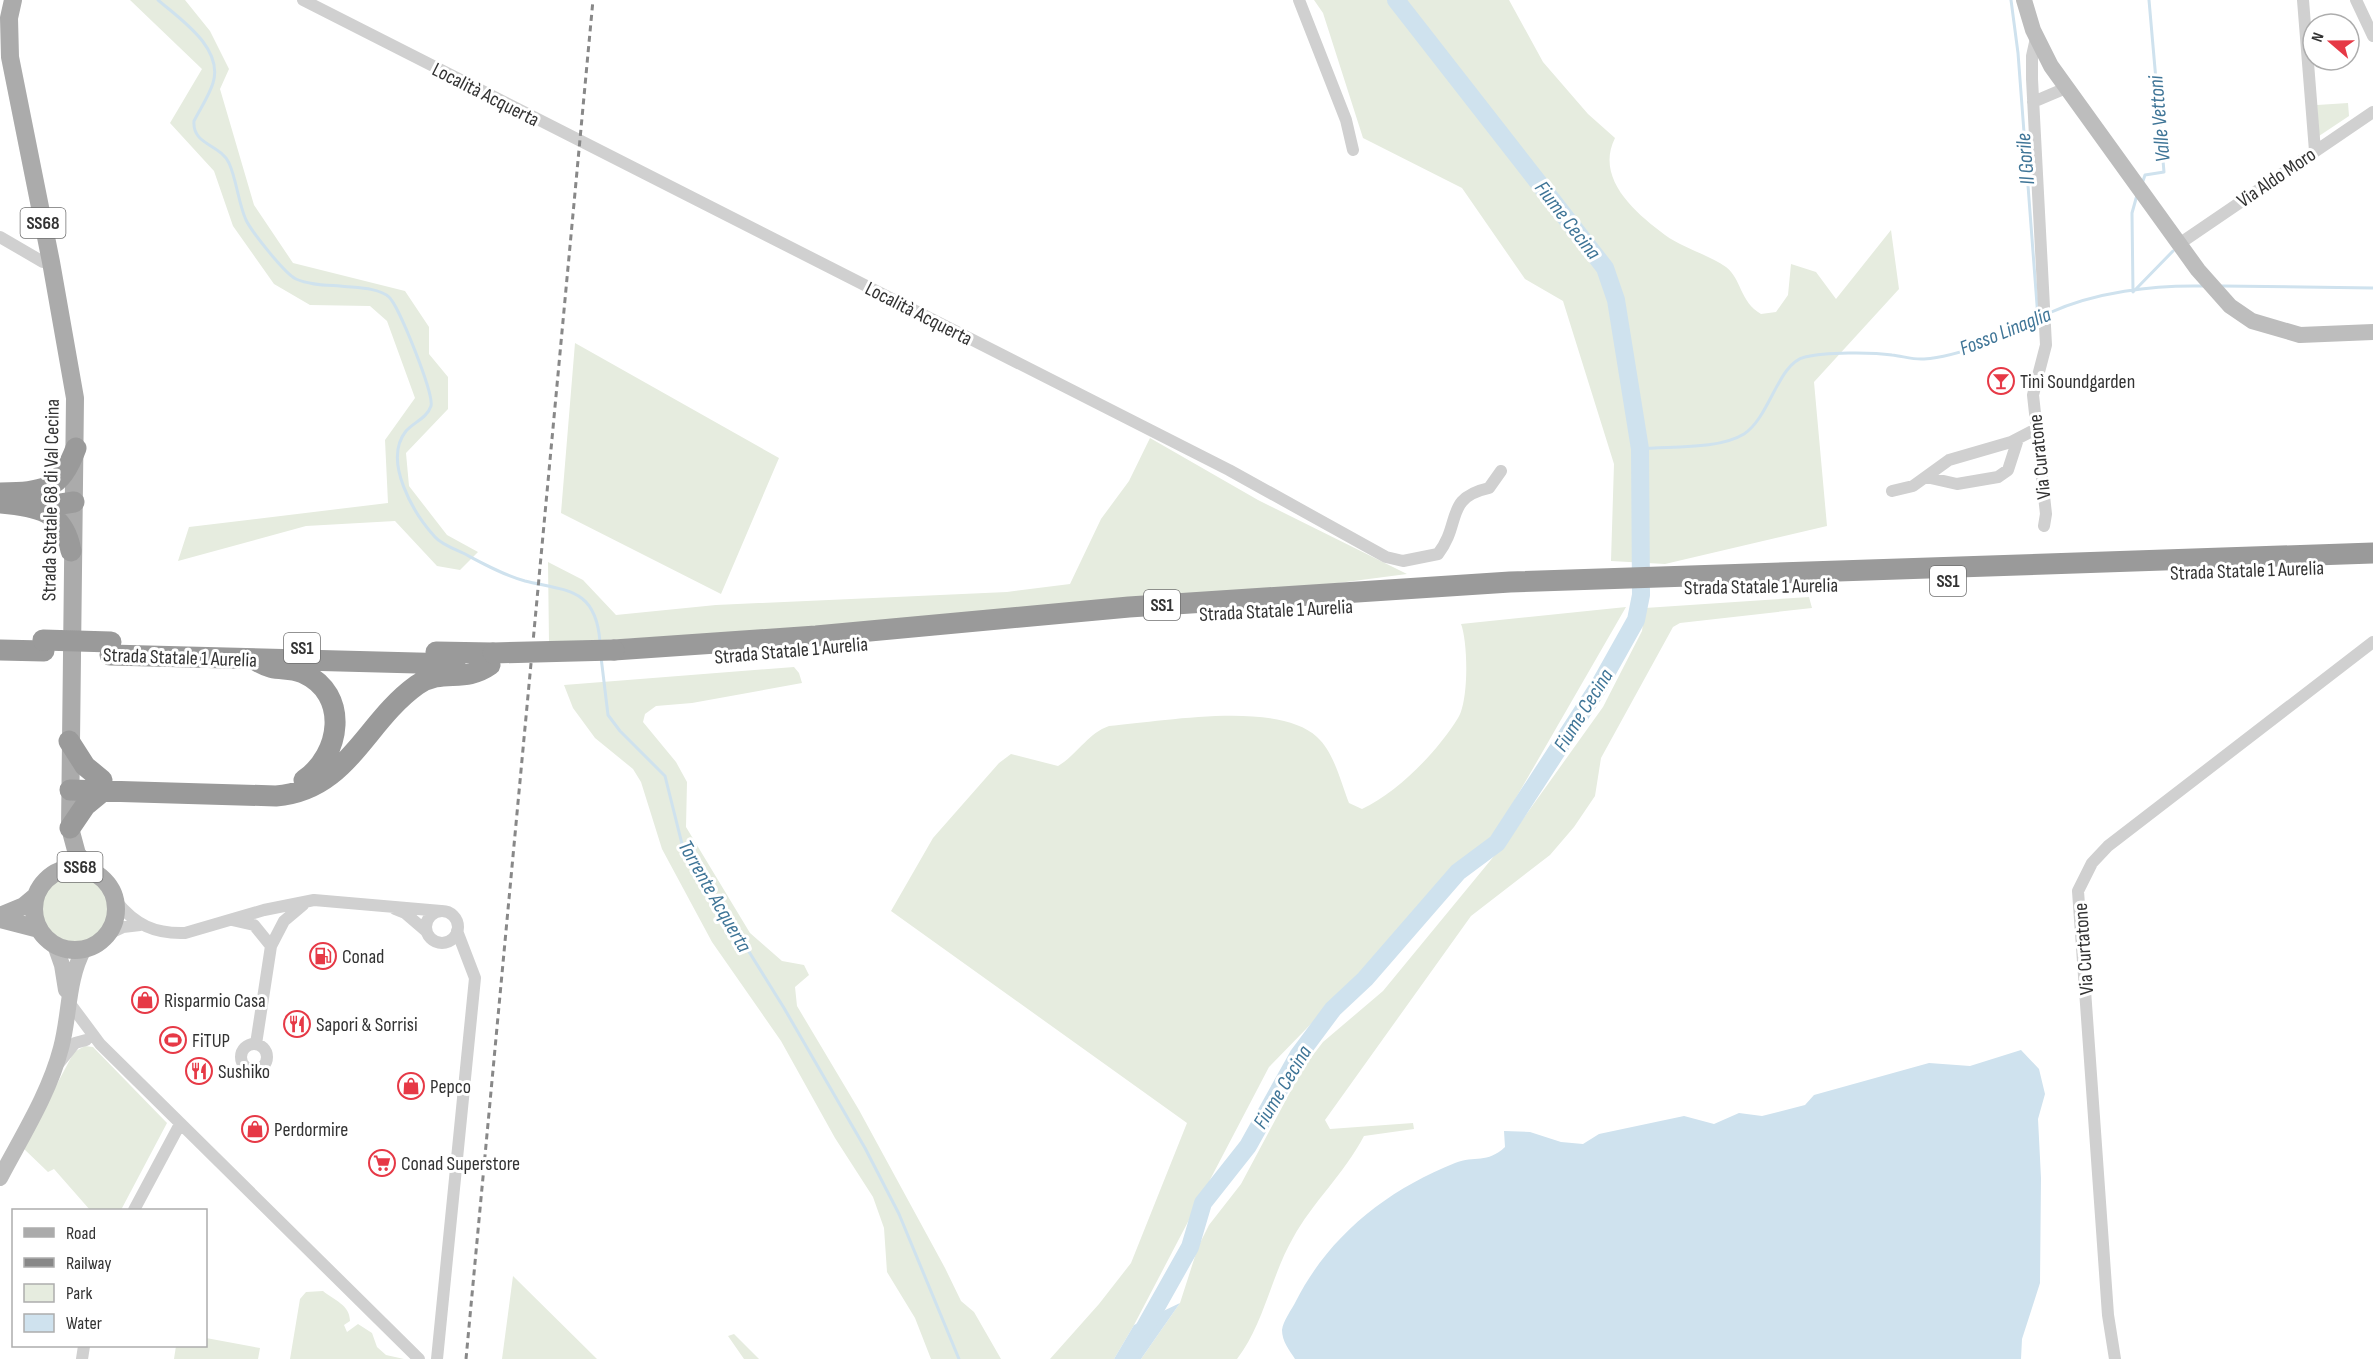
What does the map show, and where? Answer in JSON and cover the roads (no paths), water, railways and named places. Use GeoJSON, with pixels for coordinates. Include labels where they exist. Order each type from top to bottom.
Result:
{"type":"FeatureCollection","features":[{"type":"Feature","properties":{"kind":"highway"},"geometry":{"type":"LineString","coordinates":[[0,503],[36,499],[65,474],[76,448]]}},
{"type":"Feature","properties":{"kind":"highway"},"geometry":{"type":"LineString","coordinates":[[0,493],[74,502]]}},
{"type":"Feature","properties":{"kind":"highway"},"geometry":{"type":"LineString","coordinates":[[36,499],[67,530],[72,551]]}},
{"type":"Feature","properties":{"kind":"highway"},"geometry":{"type":"LineString","coordinates":[[2339,554],[2348,545],[2373,544]]}},
{"type":"Feature","properties":{"kind":"highway","name":"Strada Statale 1 Aurelia"},"geometry":{"type":"LineString","coordinates":[[0,638],[43,645],[255,660],[492,661],[615,657],[1510,588],[1898,570],[2373,553]]}},
{"type":"Feature","properties":{"kind":"highway","name":"Strada Statale 1 Aurelia"},"geometry":{"type":"LineString","coordinates":[[1716,580],[2373,566]]}},
{"type":"Feature","properties":{"kind":"highway","name":"Strada Statale 1 Aurelia"},"geometry":{"type":"LineString","coordinates":[[0,650],[43,645]]}},
{"type":"Feature","properties":{"kind":"highway","name":"Strada Statale 1 Aurelia"},"geometry":{"type":"LineString","coordinates":[[110,649],[492,661]]}},
{"type":"Feature","properties":{"kind":"highway","name":"SS1"},"geometry":{"type":"LineString","coordinates":[[102,786],[276,787],[298,783],[316,772],[329,755],[335,737],[335,717],[331,702],[322,688],[304,673],[269,669],[255,660]]}},
{"type":"Feature","properties":{"kind":"highway"},"geometry":{"type":"LineString","coordinates":[[70,785],[276,796],[303,792],[330,776],[393,707],[418,684],[442,675],[474,675],[492,661]]}},
{"type":"Feature","properties":{"kind":"highway"},"geometry":{"type":"LineString","coordinates":[[69,741],[85,766],[102,786]]}},
{"type":"Feature","properties":{"kind":"highway"},"geometry":{"type":"LineString","coordinates":[[70,828],[102,786]]}},
{"type":"Feature","properties":{"kind":"main road","name":"Strada Statale 68 di Val Cecina"},"geometry":{"type":"LineString","coordinates":[[14,0],[9,18],[10,57],[71,370],[76,448],[72,551],[70,828],[77,854],[90,870],[110,886],[116,902]]}},
{"type":"Feature","properties":{"kind":"main road"},"geometry":{"type":"LineString","coordinates":[[2024,0],[2036,38],[2066,88],[2198,270],[2221,297],[2252,321],[2283,332],[2316,336],[2373,332]]}},
{"type":"Feature","properties":{"kind":"main road","name":"Strada Statale 68 di Val Cecina"},"geometry":{"type":"LineString","coordinates":[[36,896],[60,859],[70,828]]}},
{"type":"Feature","properties":{"kind":"main road","name":"SS68"},"geometry":{"type":"LineString","coordinates":[[50,875],[74,867],[90,870]]}},
{"type":"Feature","properties":{"kind":"main road"},"geometry":{"type":"LineString","coordinates":[[0,918],[24,906],[36,896]]}},
{"type":"Feature","properties":{"kind":"main road","name":"SS68"},"geometry":{"type":"LineString","coordinates":[[36,896],[34,913],[39,928]]}},
{"type":"Feature","properties":{"kind":"main road","name":"SS68"},"geometry":{"type":"LineString","coordinates":[[108,934],[116,918],[116,902]]}},
{"type":"Feature","properties":{"kind":"main road"},"geometry":{"type":"LineString","coordinates":[[0,918],[39,928],[55,945],[62,965],[68,1001]]}},
{"type":"Feature","properties":{"kind":"main road"},"geometry":{"type":"LineString","coordinates":[[55,945],[70,950],[84,949],[95,945],[108,934]]}},
{"type":"Feature","properties":{"kind":"main road"},"geometry":{"type":"LineString","coordinates":[[0,1178],[54,1071],[65,1028],[76,962],[84,949]]}},
{"type":"Feature","properties":{"kind":"street","name":"Località Acquerta"},"geometry":{"type":"LineString","coordinates":[[303,0],[1229,470],[1386,557],[1403,561],[1438,554],[1449,540],[1461,502],[1471,492],[1489,488],[1501,471]]}},
{"type":"Feature","properties":{"kind":"street"},"geometry":{"type":"LineString","coordinates":[[1299,0],[1346,120],[1353,150]]}},
{"type":"Feature","properties":{"kind":"street"},"geometry":{"type":"LineString","coordinates":[[2303,0],[2315,151]]}},
{"type":"Feature","properties":{"kind":"street"},"geometry":{"type":"LineString","coordinates":[[2356,0],[2373,36]]}},
{"type":"Feature","properties":{"kind":"street","name":"Via Curatone"},"geometry":{"type":"LineString","coordinates":[[2036,38],[2032,56],[2032,102],[2045,351],[2033,395],[2046,514],[2044,526]]}},
{"type":"Feature","properties":{"kind":"street"},"geometry":{"type":"LineString","coordinates":[[2032,102],[2066,88]]}},
{"type":"Feature","properties":{"kind":"street","name":"Via Aldo Moro"},"geometry":{"type":"LineString","coordinates":[[2179,244],[2373,112]]}},
{"type":"Feature","properties":{"kind":"street"},"geometry":{"type":"LineString","coordinates":[[0,237],[44,262],[51,262]]}},
{"type":"Feature","properties":{"kind":"street"},"geometry":{"type":"LineString","coordinates":[[1892,491],[1906,490],[1949,460],[2018,439],[2036,429]]}},
{"type":"Feature","properties":{"kind":"street"},"geometry":{"type":"LineString","coordinates":[[1926,477],[1957,484],[1998,477],[2008,470],[2018,439]]}},
{"type":"Feature","properties":{"kind":"street","name":"Via Curtatone"},"geometry":{"type":"LineString","coordinates":[[2115,1359],[2108,1315],[2078,891],[2084,876],[2108,846],[2373,642]]}},
{"type":"Feature","properties":{"kind":"street"},"geometry":{"type":"LineString","coordinates":[[108,934],[123,927],[140,925],[172,933],[185,933],[228,920],[314,900],[441,910],[456,918],[457,931],[475,978],[437,1359]]}},
{"type":"Feature","properties":{"kind":"street"},"geometry":{"type":"LineString","coordinates":[[116,902],[129,917],[140,925]]}},
{"type":"Feature","properties":{"kind":"street"},"geometry":{"type":"LineString","coordinates":[[256,1044],[271,946],[284,921],[306,902]]}},
{"type":"Feature","properties":{"kind":"street"},"geometry":{"type":"LineString","coordinates":[[386,905],[405,913],[426,931],[430,939],[470,963]]}},
{"type":"Feature","properties":{"kind":"street"},"geometry":{"type":"LineString","coordinates":[[426,931],[426,923],[430,916],[441,910]]}},
{"type":"Feature","properties":{"kind":"street"},"geometry":{"type":"LineString","coordinates":[[228,920],[254,925],[271,946]]}},
{"type":"Feature","properties":{"kind":"street"},"geometry":{"type":"LineString","coordinates":[[438,943],[450,941],[457,931]]}},
{"type":"Feature","properties":{"kind":"street"},"geometry":{"type":"LineString","coordinates":[[68,1001],[100,1044],[419,1359]]}},
{"type":"Feature","properties":{"kind":"street"},"geometry":{"type":"LineString","coordinates":[[65,1028],[85,1026]]}},
{"type":"Feature","properties":{"kind":"street"},"geometry":{"type":"LineString","coordinates":[[65,1028],[86,1040],[100,1044]]}},
{"type":"Feature","properties":{"kind":"street"},"geometry":{"type":"LineString","coordinates":[[54,1071],[75,1043],[86,1040]]}},
{"type":"Feature","properties":{"kind":"street"},"geometry":{"type":"LineString","coordinates":[[135,1209],[180,1124]]}},
{"type":"Feature","properties":{"kind":"water"},"geometry":{"type":"Polygon","coordinates":[[[2021,1050],[2039,1069],[2045,1094],[2038,1119],[2041,1178],[2040,1283],[2022,1339],[2021,1359],[1295,1359],[1285,1342],[1282,1330],[1288,1315],[1325,1256],[1343,1236],[1384,1201],[1430,1174],[1455,1163],[1492,1156],[1499,1152],[1505,1147],[1504,1131],[1530,1132],[1561,1142],[1583,1144],[1599,1134],[1684,1116],[1714,1124],[1739,1113],[1762,1116],[1805,1105],[1814,1095],[1929,1063],[1970,1066],[2021,1050]]]}},
{"type":"Feature","properties":{"kind":"water"},"geometry":{"type":"Polygon","coordinates":[[[1180,1303],[1141,1359],[1114,1359],[1134,1325],[1180,1303]]]}},
{"type":"Feature","properties":{"kind":"waterway","name":"Torrente Acquerta"},"geometry":{"type":"LineString","coordinates":[[158,0],[188,25],[206,46],[212,58],[215,70],[213,83],[194,121],[195,129],[197,135],[225,157],[229,163],[246,220],[262,243],[284,269],[296,279],[312,284],[379,291],[389,297],[394,304],[422,369],[431,406],[427,414],[406,431],[399,443],[397,457],[404,487],[418,515],[441,542],[493,569],[525,581],[566,590],[577,595],[592,611],[600,642]]}},
{"type":"Feature","properties":{"kind":"waterway","name":"Fiume Cecina"},"geometry":{"type":"LineString","coordinates":[[1127,1359],[1190,1247],[1203,1203],[1248,1146],[1298,1056],[1333,1009],[1365,979],[1458,872],[1497,843],[1599,686],[1636,620],[1641,595],[1640,449],[1616,300],[1605,268],[1396,0]]}},
{"type":"Feature","properties":{"kind":"waterway","name":"Il Gorile"},"geometry":{"type":"LineString","coordinates":[[2011,0],[2018,53],[2038,318]]}},
{"type":"Feature","properties":{"kind":"waterway","name":"Valle Vettoni"},"geometry":{"type":"LineString","coordinates":[[2143,181],[2145,175],[2164,172],[2149,0]]}},
{"type":"Feature","properties":{"kind":"waterway","name":"Valle Vettoni"},"geometry":{"type":"LineString","coordinates":[[2133,292],[2132,213],[2137,195]]}},
{"type":"Feature","properties":{"kind":"waterway"},"geometry":{"type":"LineString","coordinates":[[2134,291],[2173,251]]}},
{"type":"Feature","properties":{"kind":"waterway","name":"Fosso Linaglia"},"geometry":{"type":"LineString","coordinates":[[2049,313],[2085,300],[2124,291],[2203,286]]}},
{"type":"Feature","properties":{"kind":"waterway","name":"Fosso Linaglia"},"geometry":{"type":"LineString","coordinates":[[2222,286],[2373,288]]}},
{"type":"Feature","properties":{"kind":"waterway","name":"Fosso Linaglia"},"geometry":{"type":"LineString","coordinates":[[1640,449],[1708,445],[1721,443],[1744,434],[1761,416],[1788,369],[1796,361],[1805,357],[1861,353],[1916,359],[1938,357],[1984,344],[2040,318]]}},
{"type":"Feature","properties":{"kind":"waterway","name":"Torrente Acquerta"},"geometry":{"type":"LineString","coordinates":[[601,657],[608,715],[620,731],[665,776],[682,844],[784,1008],[865,1148],[899,1214],[959,1359]]}},
{"type":"Feature","properties":{"kind":"railway"},"geometry":{"type":"LineString","coordinates":[[466,1359],[593,0]]}},
{"type":"Feature","properties":{"kind":"place","name":"Tinì Soundgarden"},"geometry":{"type":"Point","coordinates":[2001,381]}},
{"type":"Feature","properties":{"kind":"place","name":"Conad"},"geometry":{"type":"Point","coordinates":[323,956]}},
{"type":"Feature","properties":{"kind":"place","name":"Risparmio Casa"},"geometry":{"type":"Point","coordinates":[145,1000]}},
{"type":"Feature","properties":{"kind":"place","name":"Sapori & Sorrisi"},"geometry":{"type":"Point","coordinates":[297,1024]}},
{"type":"Feature","properties":{"kind":"place","name":"FiTUP"},"geometry":{"type":"Point","coordinates":[173,1040]}},
{"type":"Feature","properties":{"kind":"place","name":"Sushiko"},"geometry":{"type":"Point","coordinates":[199,1071]}},
{"type":"Feature","properties":{"kind":"place","name":"Pepco"},"geometry":{"type":"Point","coordinates":[411,1086]}},
{"type":"Feature","properties":{"kind":"place","name":"Perdormire"},"geometry":{"type":"Point","coordinates":[255,1129]}},
{"type":"Feature","properties":{"kind":"place","name":"Conad Superstore"},"geometry":{"type":"Point","coordinates":[382,1163]}}]}
